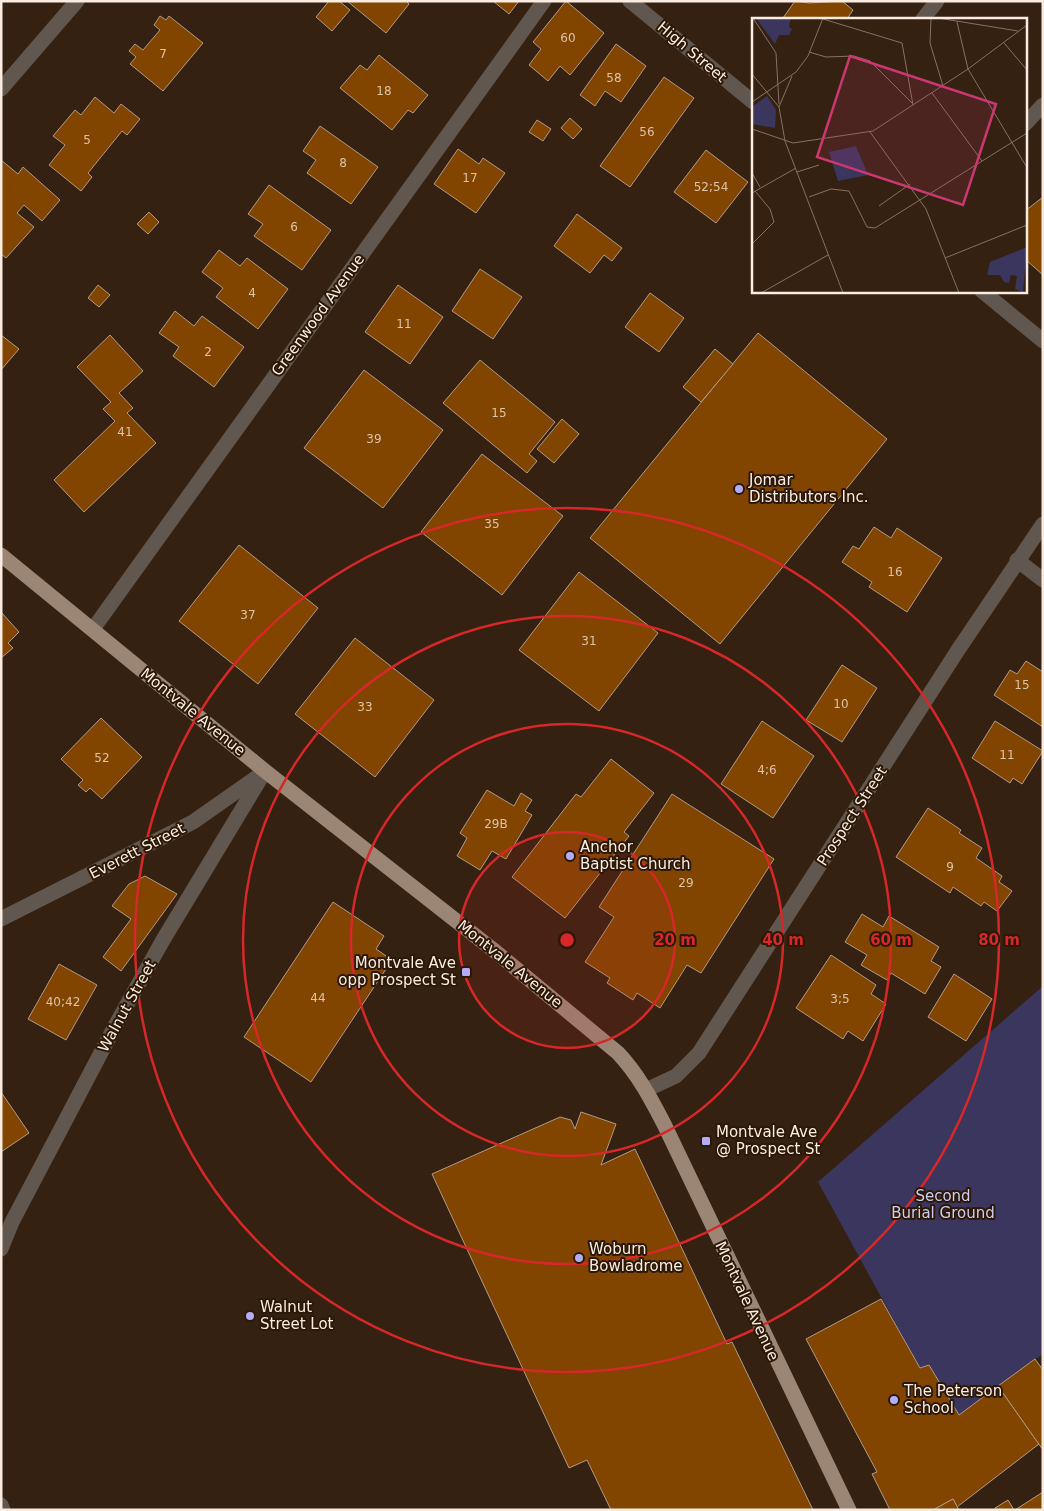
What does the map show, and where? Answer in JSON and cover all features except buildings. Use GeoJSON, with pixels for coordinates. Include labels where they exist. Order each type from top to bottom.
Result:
{"type":"FeatureCollection","features":[{"type":"Feature","properties":{"kind":"main road","name":"Montvale Avenue"},"geometry":{"type":"LineString","coordinates":[[1,555],[265,771],[555,1000],[618,1053],[646,1090],[849,1510]]}},
{"type":"Feature","properties":{"kind":"street"},"geometry":{"type":"LineString","coordinates":[[1,89],[77,1]]}},
{"type":"Feature","properties":{"kind":"street","name":"Greenwood Avenue"},"geometry":{"type":"LineString","coordinates":[[93,629],[544,1]]}},
{"type":"Feature","properties":{"kind":"street","name":"High Street"},"geometry":{"type":"LineString","coordinates":[[630,1],[752,101]]}},
{"type":"Feature","properties":{"kind":"street"},"geometry":{"type":"LineString","coordinates":[[924,18],[937,1]]}},
{"type":"Feature","properties":{"kind":"street"},"geometry":{"type":"LineString","coordinates":[[1026,123],[1043,105]]}},
{"type":"Feature","properties":{"kind":"street"},"geometry":{"type":"LineString","coordinates":[[983,292],[1043,341]]}},
{"type":"Feature","properties":{"kind":"street","name":"Prospect Street"},"geometry":{"type":"LineString","coordinates":[[646,1090],[676,1076],[699,1053],[1017,560],[1043,524]]}},
{"type":"Feature","properties":{"kind":"street"},"geometry":{"type":"LineString","coordinates":[[1017,560],[1043,580]]}},
{"type":"Feature","properties":{"kind":"street","name":"Everett Street"},"geometry":{"type":"LineString","coordinates":[[1,919],[193,822],[265,771]]}},
{"type":"Feature","properties":{"kind":"street","name":"Walnut Street"},"geometry":{"type":"LineString","coordinates":[[1,1249],[12,1222],[115,1026],[163,940],[265,771]]}},
{"type":"Feature","properties":{"kind":"street"},"geometry":{"type":"LineString","coordinates":[[1,1505],[3,1510]]}},
{"type":"Feature","properties":{"kind":"green space","name":"Second Burial Ground"},"geometry":{"type":"Polygon","coordinates":[[[1043,986],[1043,1354],[959,1415],[929,1365],[920,1368],[818,1182],[1043,986]]]}},
{"type":"Feature","properties":{"kind":"place","name":"Jomar Distributors Inc."},"geometry":{"type":"Point","coordinates":[739,489]}},
{"type":"Feature","properties":{"kind":"place","name":"Anchor Baptist Church"},"geometry":{"type":"Point","coordinates":[570,856]}},
{"type":"Feature","properties":{"kind":"place","name":"Montvale Ave opp Prospect St"},"geometry":{"type":"Point","coordinates":[466,972]}},
{"type":"Feature","properties":{"kind":"place","name":"Montvale Ave @ Prospect St"},"geometry":{"type":"Point","coordinates":[706,1141]}},
{"type":"Feature","properties":{"kind":"place","name":"Woburn Bowladrome"},"geometry":{"type":"Point","coordinates":[579,1258]}},
{"type":"Feature","properties":{"kind":"place","name":"Walnut Street Lot"},"geometry":{"type":"Point","coordinates":[250,1316]}},
{"type":"Feature","properties":{"kind":"place","name":"The Peterson School"},"geometry":{"type":"Point","coordinates":[894,1400]}}]}
